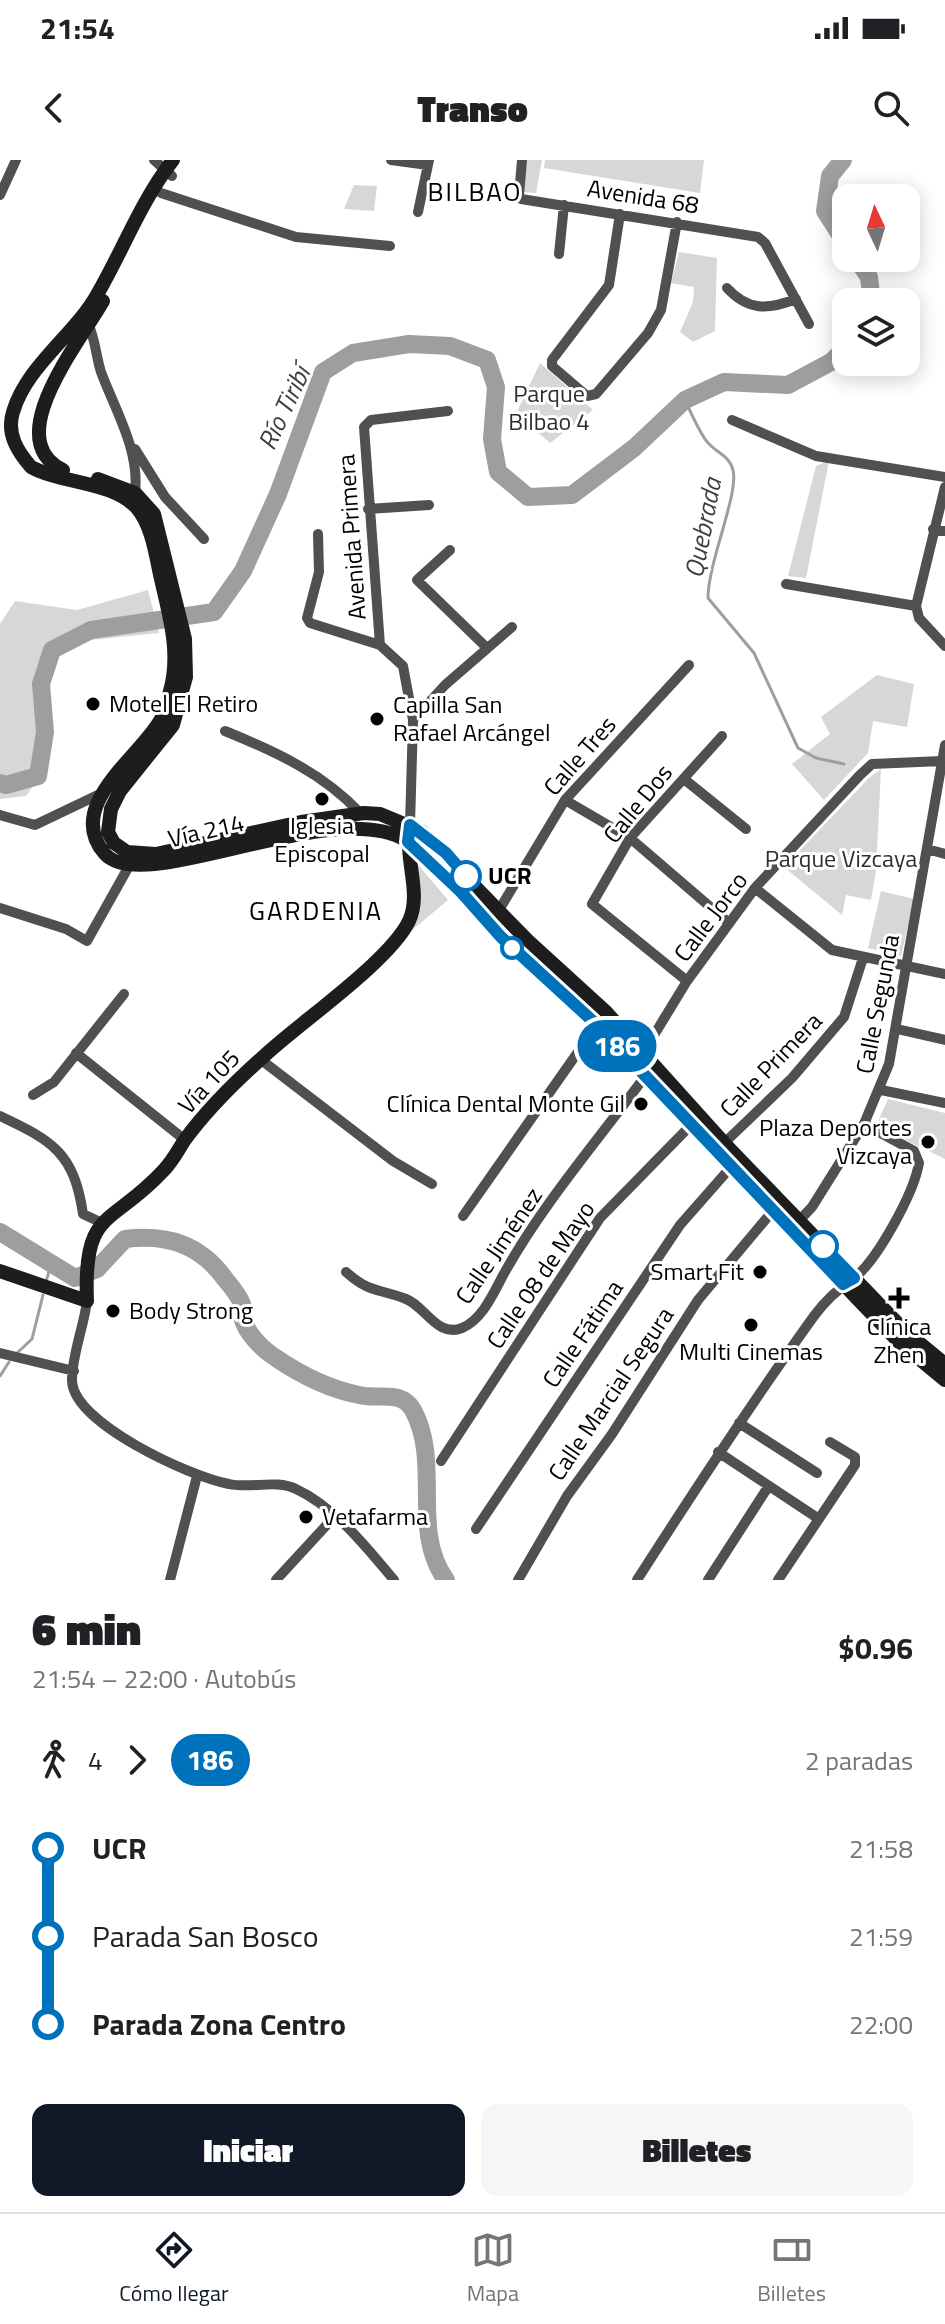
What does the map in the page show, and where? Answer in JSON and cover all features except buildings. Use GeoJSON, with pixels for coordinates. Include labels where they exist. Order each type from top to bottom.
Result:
{"type":"FeatureCollection","features":[{"type":"Feature","properties":{"kind":"main road","name":"Vía 214"},"geometry":{"type":"LineString","coordinates":[[167,581],[137,508],[106,490],[31,467],[12,436],[13,412],[29,379],[86,320],[133,220],[166,166],[185,160]]}},
{"type":"Feature","properties":{"kind":"main road","name":"Vía 214"},"geometry":{"type":"LineString","coordinates":[[166,166],[161,193],[86,320],[36,388],[23,416],[23,434],[41,461],[136,488],[154,514],[186,677],[173,725],[115,800],[108,832],[114,843],[127,852],[156,854],[360,813],[380,814],[410,825],[446,853],[499,912],[644,1051],[720,1147],[848,1281],[899,1342],[945,1380]]}},
{"type":"Feature","properties":{"kind":"main road","name":"Vía 214"},"geometry":{"type":"LineString","coordinates":[[102,793],[161,720],[172,687],[180,640]]}},
{"type":"Feature","properties":{"kind":"main road"},"geometry":{"type":"LineString","coordinates":[[102,793],[96,808],[96,839],[106,854],[129,866]]}},
{"type":"Feature","properties":{"kind":"main road","name":"Vía 105"},"geometry":{"type":"LineString","coordinates":[[100,1222],[148,1187],[173,1160],[185,1140],[260,1059],[344,989],[409,922],[414,907],[408,842],[410,825]]}},
{"type":"Feature","properties":{"kind":"main road","name":"Vía 214"},"geometry":{"type":"LineString","coordinates":[[129,866],[158,864],[268,839],[355,826],[381,829],[408,842],[490,925],[597,1025],[691,1125],[720,1147],[731,1167],[776,1206]]}},
{"type":"Feature","properties":{"kind":"main road"},"geometry":{"type":"LineString","coordinates":[[0,1271],[87,1301],[87,1259],[100,1222]]}},
{"type":"Feature","properties":{"kind":"main road","name":"Vía 214"},"geometry":{"type":"LineString","coordinates":[[848,1281],[945,1364]]}},
{"type":"Feature","properties":{"kind":"street"},"geometry":{"type":"LineString","coordinates":[[0,195],[16,160]]}},
{"type":"Feature","properties":{"kind":"street"},"geometry":{"type":"LineString","coordinates":[[391,160],[428,162],[418,212]]}},
{"type":"Feature","properties":{"kind":"street","name":"Avenida 68"},"geometry":{"type":"LineString","coordinates":[[522,160],[521,199],[758,237],[765,243],[796,299]]}},
{"type":"Feature","properties":{"kind":"street"},"geometry":{"type":"LineString","coordinates":[[161,193],[296,237],[390,246]]}},
{"type":"Feature","properties":{"kind":"street"},"geometry":{"type":"LineString","coordinates":[[559,254],[564,205]]}},
{"type":"Feature","properties":{"kind":"street"},"geometry":{"type":"LineString","coordinates":[[620,214],[609,285],[552,360],[552,366],[587,396],[596,394],[657,319],[665,297],[677,222]]}},
{"type":"Feature","properties":{"kind":"street"},"geometry":{"type":"LineString","coordinates":[[727,288],[740,302],[749,305],[778,305],[796,299],[809,324]]}},
{"type":"Feature","properties":{"kind":"street"},"geometry":{"type":"LineString","coordinates":[[86,320],[100,369],[126,434],[156,485],[204,539]]}},
{"type":"Feature","properties":{"kind":"street","name":"Avenida Primera"},"geometry":{"type":"LineString","coordinates":[[410,825],[413,720],[403,666],[380,645],[368,509],[366,422],[448,411]]}},
{"type":"Feature","properties":{"kind":"street"},"geometry":{"type":"LineString","coordinates":[[732,420],[816,456],[945,477]]}},
{"type":"Feature","properties":{"kind":"street"},"geometry":{"type":"LineString","coordinates":[[126,434],[136,488],[156,485]]}},
{"type":"Feature","properties":{"kind":"street"},"geometry":{"type":"LineString","coordinates":[[945,487],[916,606],[919,618],[945,646]]}},
{"type":"Feature","properties":{"kind":"street"},"geometry":{"type":"LineString","coordinates":[[368,509],[429,505]]}},
{"type":"Feature","properties":{"kind":"street"},"geometry":{"type":"LineString","coordinates":[[933,529],[945,531]]}},
{"type":"Feature","properties":{"kind":"street"},"geometry":{"type":"LineString","coordinates":[[318,534],[319,572],[307,618],[380,645]]}},
{"type":"Feature","properties":{"kind":"street"},"geometry":{"type":"LineString","coordinates":[[450,550],[417,580],[487,648]]}},
{"type":"Feature","properties":{"kind":"street"},"geometry":{"type":"LineString","coordinates":[[786,584],[916,606]]}},
{"type":"Feature","properties":{"kind":"street"},"geometry":{"type":"LineString","coordinates":[[413,720],[445,685],[512,627]]}},
{"type":"Feature","properties":{"kind":"street","name":"Calle Tres"},"geometry":{"type":"LineString","coordinates":[[490,925],[565,800],[689,665]]}},
{"type":"Feature","properties":{"kind":"street"},"geometry":{"type":"LineString","coordinates":[[225,731],[290,760],[329,784],[360,813]]}},
{"type":"Feature","properties":{"kind":"street","name":"Calle Dos"},"geometry":{"type":"LineString","coordinates":[[687,981],[592,904],[630,838],[722,736]]}},
{"type":"Feature","properties":{"kind":"street"},"geometry":{"type":"LineString","coordinates":[[942,761],[945,745]]}},
{"type":"Feature","properties":{"kind":"street","name":"Calle Segunda"},"geometry":{"type":"LineString","coordinates":[[795,1225],[864,1124],[881,1090],[897,1029],[942,761]]}},
{"type":"Feature","properties":{"kind":"street","name":"Calle Jorco"},"geometry":{"type":"LineString","coordinates":[[641,1070],[644,1051],[687,981],[755,888],[872,764],[942,761]]}},
{"type":"Feature","properties":{"kind":"street"},"geometry":{"type":"LineString","coordinates":[[684,779],[746,829]]}},
{"type":"Feature","properties":{"kind":"street"},"geometry":{"type":"LineString","coordinates":[[0,815],[35,825],[102,793]]}},
{"type":"Feature","properties":{"kind":"street"},"geometry":{"type":"LineString","coordinates":[[565,800],[630,838],[729,923]]}},
{"type":"Feature","properties":{"kind":"street"},"geometry":{"type":"LineString","coordinates":[[927,849],[945,854]]}},
{"type":"Feature","properties":{"kind":"street"},"geometry":{"type":"LineString","coordinates":[[0,908],[66,929],[87,941],[129,866]]}},
{"type":"Feature","properties":{"kind":"street"},"geometry":{"type":"LineString","coordinates":[[755,888],[818,941],[863,958],[945,974]]}},
{"type":"Feature","properties":{"kind":"street","name":"Calle Primera"},"geometry":{"type":"LineString","coordinates":[[720,1147],[792,1078],[844,1017],[863,958]]}},
{"type":"Feature","properties":{"kind":"street"},"geometry":{"type":"LineString","coordinates":[[33,1095],[54,1082],[124,994]]}},
{"type":"Feature","properties":{"kind":"street"},"geometry":{"type":"LineString","coordinates":[[463,1216],[606,1012]]}},
{"type":"Feature","properties":{"kind":"street"},"geometry":{"type":"LineString","coordinates":[[897,1029],[945,1040]]}},
{"type":"Feature","properties":{"kind":"street"},"geometry":{"type":"LineString","coordinates":[[76,1053],[185,1140]]}},
{"type":"Feature","properties":{"kind":"street"},"geometry":{"type":"LineString","coordinates":[[260,1059],[393,1161],[432,1184]]}},
{"type":"Feature","properties":{"kind":"street","name":"Calle Jiménez"},"geometry":{"type":"LineString","coordinates":[[346,1272],[365,1288],[410,1300],[439,1326],[461,1329],[472,1322],[482,1311],[517,1250],[641,1070]]}},
{"type":"Feature","properties":{"kind":"street"},"geometry":{"type":"LineString","coordinates":[[881,1090],[945,1103]]}},
{"type":"Feature","properties":{"kind":"street"},"geometry":{"type":"LineString","coordinates":[[0,1116],[29,1130],[62,1152],[70,1166],[83,1214],[100,1222]]}},
{"type":"Feature","properties":{"kind":"street"},"geometry":{"type":"LineString","coordinates":[[637,1580],[718,1452],[816,1312],[880,1247],[919,1163],[914,1151],[864,1124]]}},
{"type":"Feature","properties":{"kind":"street","name":"Calle 08 de Mayo"},"geometry":{"type":"LineString","coordinates":[[441,1461],[600,1218],[691,1125]]}},
{"type":"Feature","properties":{"kind":"street","name":"Calle Fátima"},"geometry":{"type":"LineString","coordinates":[[476,1529],[680,1225],[731,1167]]}},
{"type":"Feature","properties":{"kind":"street","name":"Calle Marcial Segura"},"geometry":{"type":"LineString","coordinates":[[518,1580],[567,1496],[612,1434],[698,1300],[776,1206]]}},
{"type":"Feature","properties":{"kind":"street"},"geometry":{"type":"LineString","coordinates":[[87,1301],[74,1371],[76,1396],[85,1410],[101,1424],[197,1476],[232,1485],[293,1487],[334,1517],[394,1580]]}},
{"type":"Feature","properties":{"kind":"street"},"geometry":{"type":"LineString","coordinates":[[0,1353],[19,1361],[74,1371]]}},
{"type":"Feature","properties":{"kind":"street"},"geometry":{"type":"LineString","coordinates":[[739,1423],[817,1473]]}},
{"type":"Feature","properties":{"kind":"street"},"geometry":{"type":"LineString","coordinates":[[778,1580],[857,1461],[830,1442]]}},
{"type":"Feature","properties":{"kind":"street"},"geometry":{"type":"LineString","coordinates":[[718,1452],[819,1519]]}},
{"type":"Feature","properties":{"kind":"street"},"geometry":{"type":"LineString","coordinates":[[170,1580],[197,1476]]}},
{"type":"Feature","properties":{"kind":"street"},"geometry":{"type":"LineString","coordinates":[[708,1580],[768,1487]]}},
{"type":"Feature","properties":{"kind":"street"},"geometry":{"type":"LineString","coordinates":[[276,1580],[334,1517]]}},
{"type":"Feature","properties":{"kind":"green space"},"geometry":{"type":"Polygon","coordinates":[[[527,160],[542,160],[536,193],[522,192],[527,160]]]}},
{"type":"Feature","properties":{"kind":"green space"},"geometry":{"type":"Polygon","coordinates":[[[545,160],[704,160],[700,193],[544,168],[545,160]]]}},
{"type":"Feature","properties":{"kind":"green space"},"geometry":{"type":"Polygon","coordinates":[[[354,185],[377,186],[374,211],[344,209],[354,185]]]}},
{"type":"Feature","properties":{"kind":"green space"},"geometry":{"type":"Polygon","coordinates":[[[679,252],[717,258],[715,331],[693,342],[680,332],[693,302],[694,287],[671,283],[679,252]]]}},
{"type":"Feature","properties":{"kind":"green space","name":"Parque Bilbao 4"},"geometry":{"type":"Polygon","coordinates":[[[540,363],[593,410],[550,443],[516,414],[540,363]]]}},
{"type":"Feature","properties":{"kind":"green space"},"geometry":{"type":"Polygon","coordinates":[[[829,461],[806,578],[788,576],[816,466],[829,461]]]}},
{"type":"Feature","properties":{"kind":"green space"},"geometry":{"type":"Polygon","coordinates":[[[148,590],[159,633],[52,644],[46,682],[45,744],[40,771],[26,796],[0,799],[0,624],[15,601],[77,610],[148,590]]]}},
{"type":"Feature","properties":{"kind":"green space"},"geometry":{"type":"Polygon","coordinates":[[[877,675],[914,684],[907,727],[873,721],[868,753],[824,800],[792,764],[830,734],[821,717],[877,675]]]}},
{"type":"Feature","properties":{"kind":"green space","name":"Parque Vizcaya"},"geometry":{"type":"Polygon","coordinates":[[[881,769],[876,871],[871,900],[846,895],[842,915],[784,867],[881,769]]]}},
{"type":"Feature","properties":{"kind":"green space"},"geometry":{"type":"Polygon","coordinates":[[[414,860],[448,900],[411,931],[418,911],[414,860]]]}},
{"type":"Feature","properties":{"kind":"green space"},"geometry":{"type":"Polygon","coordinates":[[[881,891],[914,899],[901,956],[868,948],[881,891]]]}},
{"type":"Feature","properties":{"kind":"green space","name":"Plaza Deportes Vizcaya"},"geometry":{"type":"Polygon","coordinates":[[[888,1099],[945,1113],[945,1159],[876,1126],[888,1099]]]}},
{"type":"Feature","properties":{"kind":"waterway","name":"Río Tiribí"},"geometry":{"type":"LineString","coordinates":[[832,222],[825,211],[830,176],[843,160]]}},
{"type":"Feature","properties":{"kind":"waterway","name":"Río Tiribí"},"geometry":{"type":"LineString","coordinates":[[866,272],[870,288]]}},
{"type":"Feature","properties":{"kind":"waterway","name":"Río Tiribí"},"geometry":{"type":"LineString","coordinates":[[0,783],[6,785],[38,776],[45,732],[41,684],[52,650],[91,630],[214,612],[243,571],[278,494],[323,372],[353,353],[409,344],[450,346],[487,360],[496,387],[492,439],[498,472],[528,497],[572,495],[634,448],[685,400],[724,382],[788,385],[832,361]]}},
{"type":"Feature","properties":{"kind":"waterway","name":"Quebrada"},"geometry":{"type":"LineString","coordinates":[[685,400],[705,439],[728,460],[733,470],[732,495],[709,583],[708,598],[754,653],[798,748],[816,758],[844,764]]}},
{"type":"Feature","properties":{"kind":"waterway"},"geometry":{"type":"LineString","coordinates":[[0,1232],[75,1278],[97,1269],[125,1239],[155,1238],[181,1244],[205,1257],[230,1285],[242,1304],[242,1317],[247,1329],[271,1354],[305,1376],[337,1389],[366,1396],[396,1397],[408,1404],[421,1431],[425,1452],[430,1540],[435,1561],[446,1580]]}},
{"type":"Feature","properties":{"kind":"waterway"},"geometry":{"type":"LineString","coordinates":[[46,1282],[51,1264]]}},
{"type":"Feature","properties":{"kind":"waterway"},"geometry":{"type":"LineString","coordinates":[[18,1352],[32,1339],[43,1295]]}},
{"type":"Feature","properties":{"kind":"waterway"},"geometry":{"type":"LineString","coordinates":[[0,1376],[9,1362]]}},
{"type":"Feature","properties":{"kind":"bus line","name":"186"},"geometry":{"type":"LineString","coordinates":[[466,876],[446,853],[410,825],[408,842],[461,892],[501,937],[597,1025],[843,1284],[854,1278],[823,1246]]}},
{"type":"Feature","properties":{"kind":"place","name":"Motel El Retiro"},"geometry":{"type":"Point","coordinates":[93,704]}},
{"type":"Feature","properties":{"kind":"place","name":"Capilla San Rafael Arcángel"},"geometry":{"type":"Point","coordinates":[377,719]}},
{"type":"Feature","properties":{"kind":"place","name":"Iglesia Episcopal"},"geometry":{"type":"Point","coordinates":[322,799]}},
{"type":"Feature","properties":{"kind":"place","name":"UCR"},"geometry":{"type":"Point","coordinates":[466,876]}},
{"type":"Feature","properties":{"kind":"place","name":"Clínica Dental Monte Gil"},"geometry":{"type":"Point","coordinates":[641,1104]}},
{"type":"Feature","properties":{"kind":"place","name":"Plaza Deportes Vizcaya"},"geometry":{"type":"Point","coordinates":[928,1142]}},
{"type":"Feature","properties":{"kind":"place","name":"Smart Fit"},"geometry":{"type":"Point","coordinates":[760,1272]}},
{"type":"Feature","properties":{"kind":"place","name":"Clínica Zhen"},"geometry":{"type":"Point","coordinates":[899,1298]}},
{"type":"Feature","properties":{"kind":"place","name":"Body Strong"},"geometry":{"type":"Point","coordinates":[113,1311]}},
{"type":"Feature","properties":{"kind":"place","name":"Multi Cinemas"},"geometry":{"type":"Point","coordinates":[751,1325]}},
{"type":"Feature","properties":{"kind":"place","name":"Vetafarma"},"geometry":{"type":"Point","coordinates":[306,1517]}},
{"type":"Feature","properties":{"kind":"district","name":"BILBAO"},"geometry":{"type":"Point","coordinates":[475,192]}},
{"type":"Feature","properties":{"kind":"district","name":"GARDENIA"},"geometry":{"type":"Point","coordinates":[316,911]}}]}
